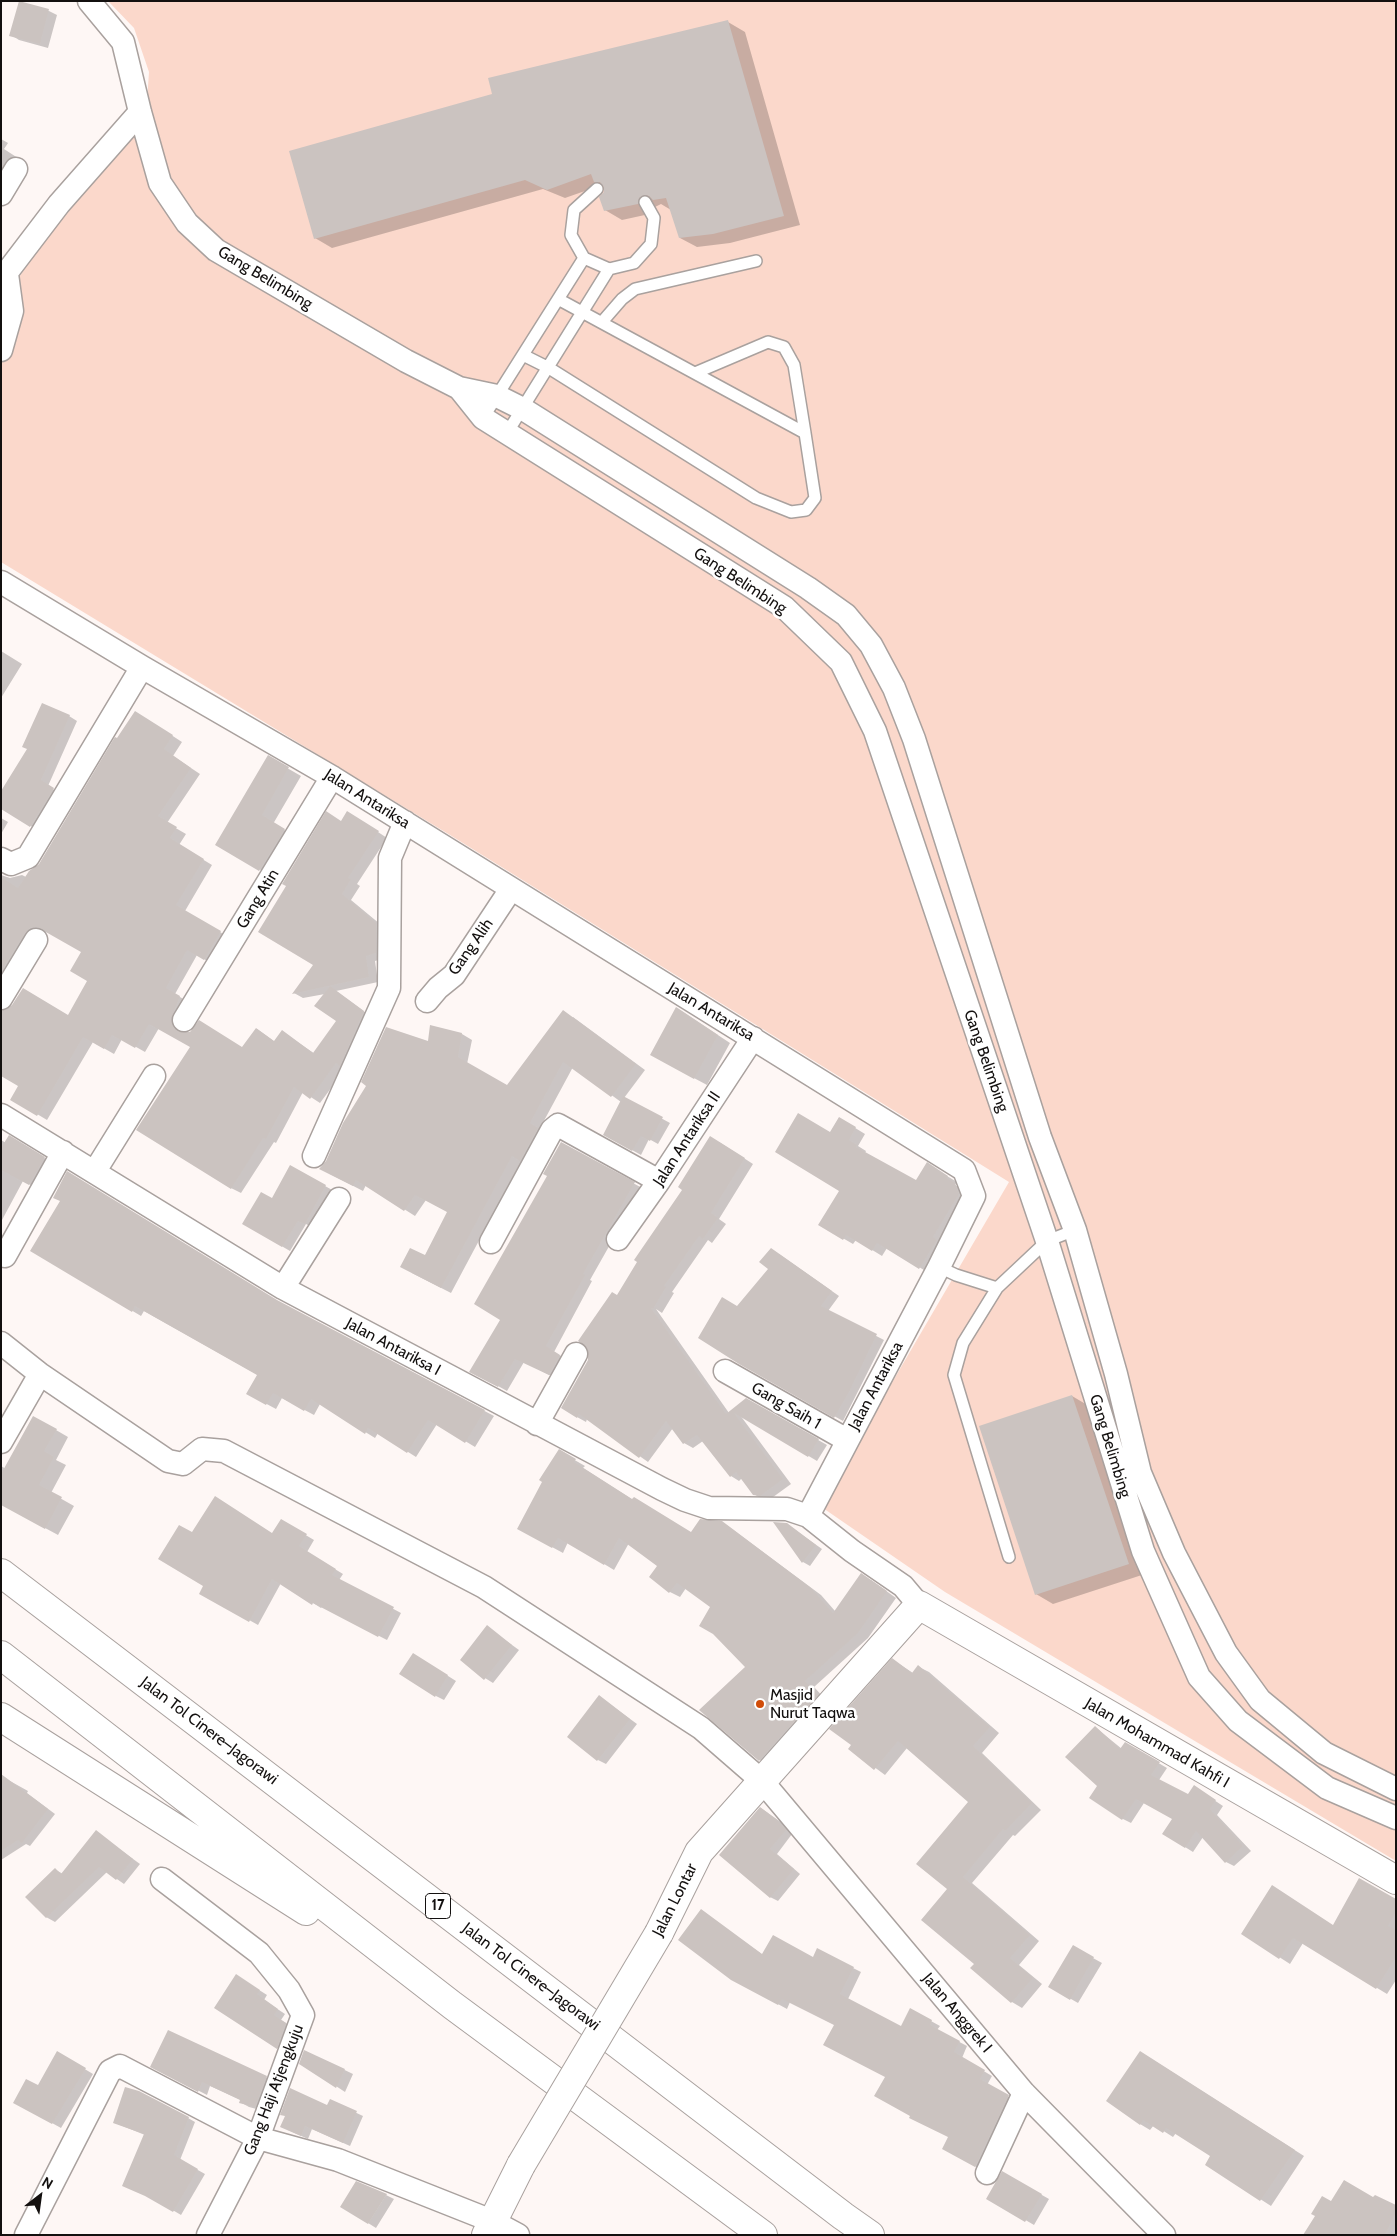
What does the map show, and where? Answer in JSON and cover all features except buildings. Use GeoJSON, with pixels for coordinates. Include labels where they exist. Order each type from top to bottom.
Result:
{"type":"FeatureCollection","features":[{"type":"Feature","properties":{"kind":"main road","name":"Jalan Tol Cinere–Jagorawi"},"geometry":{"type":"LineString","coordinates":[[3,1574],[870,2235]]}},
{"type":"Feature","properties":{"kind":"main road","name":"Jalan Lontar"},"geometry":{"type":"LineString","coordinates":[[489,2228],[521,2165],[659,1933],[699,1852],[919,1605]]}},
{"type":"Feature","properties":{"kind":"main road","name":"Jalan Mohammad Kahfi I"},"geometry":{"type":"LineString","coordinates":[[919,1605],[1396,1880]]}},
{"type":"Feature","properties":{"kind":"main road"},"geometry":{"type":"LineString","coordinates":[[1,1655],[452,2005],[764,2235]]}},
{"type":"Feature","properties":{"kind":"main road"},"geometry":{"type":"LineString","coordinates":[[1,1716],[452,2005]]}},
{"type":"Feature","properties":{"kind":"street","name":"Gang Belimbing"},"geometry":{"type":"LineString","coordinates":[[89,1],[123,42],[160,183],[187,223],[216,250],[406,362],[459,388],[497,396],[523,409],[808,588],[846,615],[871,645],[894,688],[914,739],[1040,1137],[1075,1230],[1116,1374],[1140,1472],[1174,1553],[1226,1653],[1260,1700],[1324,1753],[1396,1790]]}},
{"type":"Feature","properties":{"kind":"street"},"geometry":{"type":"LineString","coordinates":[[1,350],[12,311],[4,277],[59,204],[140,112]]}},
{"type":"Feature","properties":{"kind":"street"},"geometry":{"type":"LineString","coordinates":[[1,194],[16,169]]}},
{"type":"Feature","properties":{"kind":"street","name":"Gang Belimbing"},"geometry":{"type":"LineString","coordinates":[[459,388],[483,418],[784,608],[841,662],[875,731],[1047,1241],[1143,1551],[1199,1677],[1238,1721],[1327,1788],[1396,1818]]}},
{"type":"Feature","properties":{"kind":"street","name":"Jalan Antariksa"},"geometry":{"type":"LineString","coordinates":[[1,582],[142,667],[332,777],[964,1170],[974,1196],[939,1267],[808,1516]]}},
{"type":"Feature","properties":{"kind":"street"},"geometry":{"type":"LineString","coordinates":[[841,662],[871,645]]}},
{"type":"Feature","properties":{"kind":"street"},"geometry":{"type":"LineString","coordinates":[[1,859],[11,864],[28,857],[142,667]]}},
{"type":"Feature","properties":{"kind":"street","name":"Gang Atin"},"geometry":{"type":"LineString","coordinates":[[184,1020],[332,777]]}},
{"type":"Feature","properties":{"kind":"street"},"geometry":{"type":"LineString","coordinates":[[314,1156],[389,988],[390,858],[405,822]]}},
{"type":"Feature","properties":{"kind":"street","name":"Gang Alih"},"geometry":{"type":"LineString","coordinates":[[427,1001],[438,988],[454,975],[510,889]]}},
{"type":"Feature","properties":{"kind":"street"},"geometry":{"type":"LineString","coordinates":[[1,998],[36,940]]}},
{"type":"Feature","properties":{"kind":"street","name":"Jalan Antariksa II"},"geometry":{"type":"LineString","coordinates":[[618,1239],[659,1181],[753,1038]]}},
{"type":"Feature","properties":{"kind":"street"},"geometry":{"type":"LineString","coordinates":[[95,1171],[154,1076]]}},
{"type":"Feature","properties":{"kind":"street","name":"Jalan Antariksa I"},"geometry":{"type":"LineString","coordinates":[[1,1115],[283,1288],[537,1424],[684,1500],[709,1508],[787,1509],[808,1516]]}},
{"type":"Feature","properties":{"kind":"street"},"geometry":{"type":"LineString","coordinates":[[491,1242],[552,1130],[558,1124],[659,1181]]}},
{"type":"Feature","properties":{"kind":"street"},"geometry":{"type":"LineString","coordinates":[[5,1256],[62,1152]]}},
{"type":"Feature","properties":{"kind":"street"},"geometry":{"type":"LineString","coordinates":[[283,1288],[339,1198]]}},
{"type":"Feature","properties":{"kind":"street"},"geometry":{"type":"LineString","coordinates":[[1,1343],[40,1374],[1,1442]]}},
{"type":"Feature","properties":{"kind":"street"},"geometry":{"type":"LineString","coordinates":[[537,1424],[576,1354]]}},
{"type":"Feature","properties":{"kind":"street","name":"Gang Saih 1"},"geometry":{"type":"LineString","coordinates":[[725,1371],[848,1440]]}},
{"type":"Feature","properties":{"kind":"street","name":"Jalan Anggrek I"},"geometry":{"type":"LineString","coordinates":[[40,1374],[168,1461],[183,1464],[202,1448],[224,1451],[484,1588],[701,1728],[762,1781],[1024,2093],[1164,2235]]}},
{"type":"Feature","properties":{"kind":"street"},"geometry":{"type":"LineString","coordinates":[[808,1516],[852,1551],[903,1586],[919,1605]]}},
{"type":"Feature","properties":{"kind":"street","name":"Gang Haji Atjengkuju"},"geometry":{"type":"LineString","coordinates":[[162,1879],[259,1953],[290,1990],[303,2015],[258,2138],[208,2235]]}},
{"type":"Feature","properties":{"kind":"street"},"geometry":{"type":"LineString","coordinates":[[26,2235],[87,2111],[110,2071],[120,2066],[258,2138],[338,2160],[489,2228],[518,2235]]}},
{"type":"Feature","properties":{"kind":"street"},"geometry":{"type":"LineString","coordinates":[[987,2173],[1024,2093]]}},
{"type":"Feature","properties":{"kind":"lane"},"geometry":{"type":"LineString","coordinates":[[597,189],[574,210],[571,235],[584,258],[609,269],[634,263],[651,244],[654,218],[645,202]]}},
{"type":"Feature","properties":{"kind":"lane"},"geometry":{"type":"LineString","coordinates":[[483,418],[584,258]]}},
{"type":"Feature","properties":{"kind":"lane"},"geometry":{"type":"LineString","coordinates":[[602,322],[622,299],[635,289],[756,261]]}},
{"type":"Feature","properties":{"kind":"lane"},"geometry":{"type":"LineString","coordinates":[[507,433],[609,269]]}},
{"type":"Feature","properties":{"kind":"lane"},"geometry":{"type":"LineString","coordinates":[[558,299],[805,433]]}},
{"type":"Feature","properties":{"kind":"lane"},"geometry":{"type":"LineString","coordinates":[[523,355],[549,368],[756,498],[791,512],[806,510],[815,498],[794,365],[784,347],[768,342],[695,373]]}},
{"type":"Feature","properties":{"kind":"lane"},"geometry":{"type":"LineString","coordinates":[[1009,1557],[954,1375],[964,1343],[997,1288],[1047,1241],[1075,1230]]}},
{"type":"Feature","properties":{"kind":"lane"},"geometry":{"type":"LineString","coordinates":[[939,1267],[956,1275],[997,1288]]}},
{"type":"Feature","properties":{"kind":"shaded area"},"geometry":{"type":"Polygon","coordinates":[[[108,1],[1396,1],[1396,1861],[945,1592],[820,1506],[1009,1182],[450,835],[1,562],[1,306],[33,255],[146,117],[149,72],[134,28],[108,1]]]}},
{"type":"Feature","properties":{"kind":"place","name":"Masjid Nurut Taqwa"},"geometry":{"type":"Point","coordinates":[760,1704]}}]}
